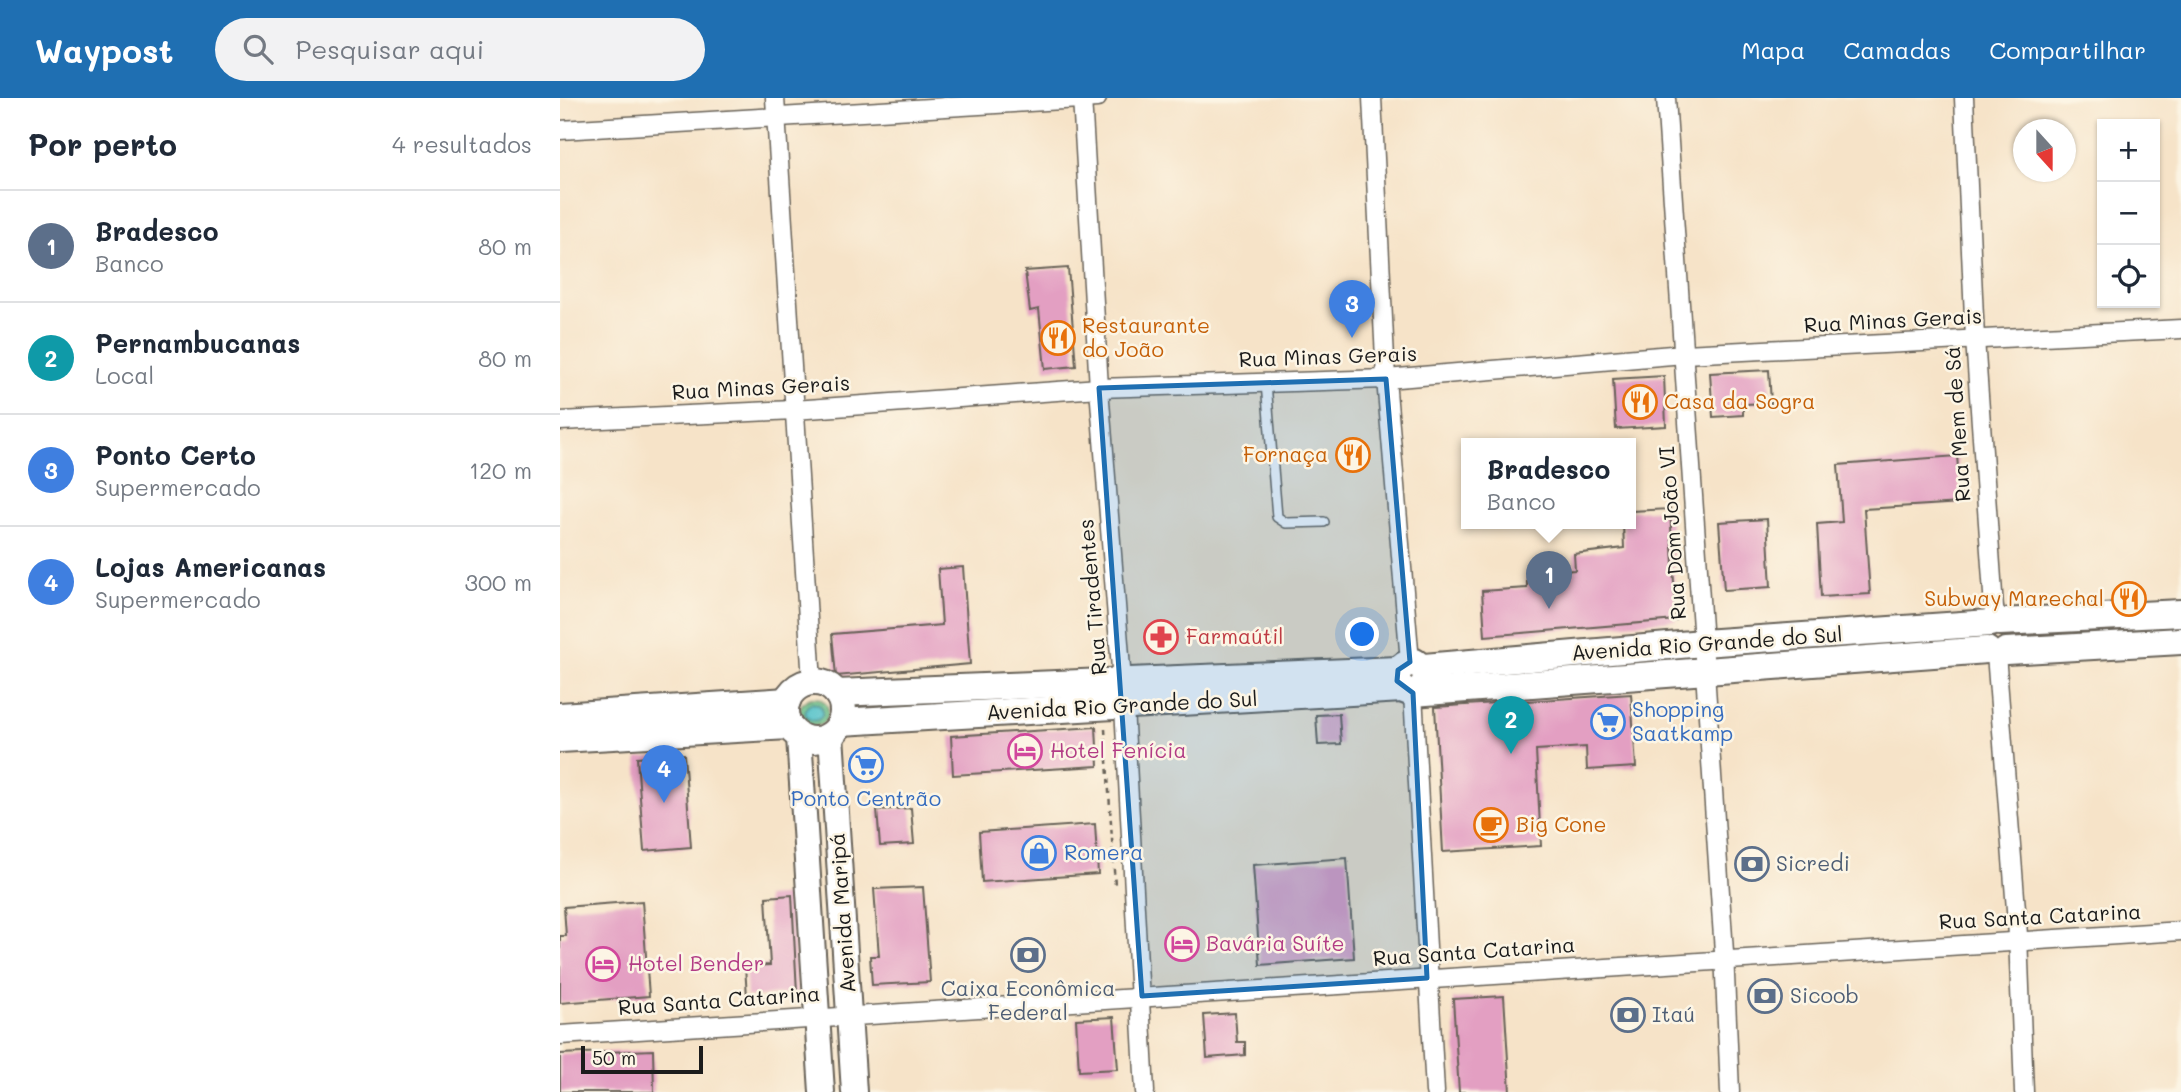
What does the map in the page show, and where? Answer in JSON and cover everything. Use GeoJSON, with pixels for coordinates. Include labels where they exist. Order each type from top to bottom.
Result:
{"type":"FeatureCollection","features":[{"type":"Feature","properties":{"kind":"main road","name":"Avenida Rio Grande do Sul"},"geometry":{"type":"LineString","coordinates":[[560,716],[792,721],[813,740],[836,728],[1124,706],[1411,679],[1703,643],[1995,622],[2181,613]]}},
{"type":"Feature","properties":{"kind":"main road"},"geometry":{"type":"LineString","coordinates":[[1995,622],[1981,636],[1996,651]]}},
{"type":"Feature","properties":{"kind":"main road","name":"Avenida Rio Grande do Sul"},"geometry":{"type":"LineString","coordinates":[[812,682],[826,685],[837,693],[1122,680],[1411,679],[1703,670],[2181,641]]}},
{"type":"Feature","properties":{"kind":"main road"},"geometry":{"type":"LineString","coordinates":[[792,721],[798,687],[812,682]]}},
{"type":"Feature","properties":{"kind":"main road"},"geometry":{"type":"LineString","coordinates":[[836,728],[842,702],[837,693]]}},
{"type":"Feature","properties":{"kind":"main road","name":"Avenida Rio Grande do Sul"},"geometry":{"type":"LineString","coordinates":[[560,739],[792,721]]}},
{"type":"Feature","properties":{"kind":"main road","name":"Avenida Maripá"},"geometry":{"type":"LineString","coordinates":[[792,721],[822,1092]]}},
{"type":"Feature","properties":{"kind":"main road","name":"Avenida Maripá"},"geometry":{"type":"LineString","coordinates":[[836,728],[848,1016],[854,1092]]}},
{"type":"Feature","properties":{"kind":"main road"},"geometry":{"type":"LineString","coordinates":[[817,1023],[848,1016]]}},
{"type":"Feature","properties":{"kind":"street"},"geometry":{"type":"LineString","coordinates":[[775,98],[812,682]]}},
{"type":"Feature","properties":{"kind":"street"},"geometry":{"type":"LineString","coordinates":[[560,130],[1087,98]]}},
{"type":"Feature","properties":{"kind":"street","name":"Rua Tiradentes"},"geometry":{"type":"LineString","coordinates":[[1087,98],[1098,388],[1124,706],[1142,996],[1145,1092]]}},
{"type":"Feature","properties":{"kind":"street"},"geometry":{"type":"LineString","coordinates":[[1372,98],[1386,379],[1411,679],[1435,1092]]}},
{"type":"Feature","properties":{"kind":"street","name":"Rua Dom João VI"},"geometry":{"type":"LineString","coordinates":[[1666,98],[1685,354],[1703,670],[1725,958],[1730,1092]]}},
{"type":"Feature","properties":{"kind":"street","name":"Rua Mem de Sá"},"geometry":{"type":"LineString","coordinates":[[1965,98],[1975,340],[1995,622]]}},
{"type":"Feature","properties":{"kind":"street","name":"Rua Minas Gerais"},"geometry":{"type":"LineString","coordinates":[[560,421],[794,410],[1098,388],[1386,379],[1685,354],[2181,329]]}},
{"type":"Feature","properties":{"kind":"street"},"geometry":{"type":"LineString","coordinates":[[1996,651],[2018,941],[2024,1092]]}},
{"type":"Feature","properties":{"kind":"street","name":"Rua Santa Catarina"},"geometry":{"type":"LineString","coordinates":[[848,1016],[2181,931]]}},
{"type":"Feature","properties":{"kind":"street","name":"Rua Santa Catarina"},"geometry":{"type":"LineString","coordinates":[[560,1035],[817,1023]]}},
{"type":"Feature","properties":{"kind":"lane"},"geometry":{"type":"LineString","coordinates":[[1266,383],[1278,517],[1286,523],[1324,522]]}},
{"type":"Feature","properties":{"kind":"highlighted area"},"geometry":{"type":"Polygon","coordinates":[[[1386,379],[1410,662],[1398,670],[1397,681],[1413,693],[1427,978],[1142,996],[1099,388],[1386,379]]]}},
{"type":"Feature","properties":{"kind":"green space"},"geometry":{"type":"Polygon","coordinates":[[[814,698],[824,702],[828,712],[824,722],[814,726],[804,722],[800,712],[804,702],[814,698]]]}},
{"type":"Feature","properties":{"kind":"water"},"geometry":{"type":"Polygon","coordinates":[[[814,703],[820,706],[823,712],[820,718],[814,721],[808,718],[805,712],[808,706],[814,703]]]}},
{"type":"Feature","properties":{"kind":"building","name":"Restaurante do João"},"geometry":{"type":"Polygon","coordinates":[[[1068,268],[1076,366],[1045,369],[1039,309],[1030,311],[1025,271],[1068,268]]]}},
{"type":"Feature","properties":{"kind":"building"},"geometry":{"type":"Polygon","coordinates":[[[1769,370],[1771,403],[1743,404],[1743,415],[1713,417],[1710,373],[1769,370]]]}},
{"type":"Feature","properties":{"kind":"building","name":"Casa da Sogra"},"geometry":{"type":"Polygon","coordinates":[[[1664,376],[1666,426],[1616,429],[1613,379],[1664,376]]]}},
{"type":"Feature","properties":{"kind":"building"},"geometry":{"type":"Polygon","coordinates":[[[1957,456],[1961,503],[1864,509],[1870,594],[1821,597],[1817,524],[1842,522],[1838,465],[1957,456]]]}},
{"type":"Feature","properties":{"kind":"building"},"geometry":{"type":"Polygon","coordinates":[[[1670,509],[1676,620],[1485,636],[1482,591],[1527,588],[1527,573],[1575,570],[1574,554],[1624,548],[1623,529],[1636,529],[1636,511],[1670,509]]]}},
{"type":"Feature","properties":{"kind":"building"},"geometry":{"type":"Polygon","coordinates":[[[1767,519],[1771,587],[1724,590],[1719,522],[1767,519]]]}},
{"type":"Feature","properties":{"kind":"building"},"geometry":{"type":"Polygon","coordinates":[[[963,567],[970,664],[836,676],[832,634],[942,625],[938,569],[963,567]]]}},
{"type":"Feature","properties":{"kind":"building"},"geometry":{"type":"Polygon","coordinates":[[[1631,694],[1636,767],[1587,770],[1586,747],[1536,750],[1541,846],[1443,852],[1435,707],[1631,694]]]}},
{"type":"Feature","properties":{"kind":"building"},"geometry":{"type":"Polygon","coordinates":[[[1339,714],[1341,744],[1318,745],[1316,715],[1339,714]]]}},
{"type":"Feature","properties":{"kind":"building","name":"Hotel Fenícia"},"geometry":{"type":"Polygon","coordinates":[[[1096,727],[1098,766],[953,775],[951,736],[1096,727]]]}},
{"type":"Feature","properties":{"kind":"building"},"geometry":{"type":"Polygon","coordinates":[[[684,754],[691,847],[644,851],[637,758],[684,754]]]}},
{"type":"Feature","properties":{"kind":"building"},"geometry":{"type":"Polygon","coordinates":[[[911,808],[914,844],[880,846],[877,810],[911,808]]]}},
{"type":"Feature","properties":{"kind":"building","name":"Romera"},"geometry":{"type":"Polygon","coordinates":[[[1095,824],[1098,874],[982,882],[979,832],[1095,824]]]}},
{"type":"Feature","properties":{"kind":"building"},"geometry":{"type":"Polygon","coordinates":[[[1347,858],[1354,958],[1260,965],[1253,865],[1347,858]]]}},
{"type":"Feature","properties":{"kind":"building"},"geometry":{"type":"Polygon","coordinates":[[[923,887],[930,982],[872,985],[870,956],[879,956],[874,889],[923,887]]]}},
{"type":"Feature","properties":{"kind":"building"},"geometry":{"type":"Polygon","coordinates":[[[792,895],[797,993],[747,997],[745,966],[770,965],[766,897],[792,895]]]}},
{"type":"Feature","properties":{"kind":"building","name":"Hotel Bender"},"geometry":{"type":"Polygon","coordinates":[[[642,901],[649,996],[560,1003],[560,936],[566,936],[564,907],[642,901]]]}},
{"type":"Feature","properties":{"kind":"building"},"geometry":{"type":"Polygon","coordinates":[[[1504,996],[1510,1092],[1459,1092],[1453,999],[1504,996]]]}},
{"type":"Feature","properties":{"kind":"building"},"geometry":{"type":"Polygon","coordinates":[[[1235,1013],[1237,1042],[1245,1042],[1245,1055],[1207,1058],[1204,1015],[1235,1013]]]}},
{"type":"Feature","properties":{"kind":"building"},"geometry":{"type":"Polygon","coordinates":[[[1114,1017],[1118,1069],[1079,1071],[1076,1019],[1114,1017]]]}},
{"type":"Feature","properties":{"kind":"building"},"geometry":{"type":"Polygon","coordinates":[[[653,1050],[654,1092],[560,1092],[560,1054],[653,1050]]]}},
{"type":"Feature","properties":{"kind":"place","name":"Restaurante do João"},"geometry":{"type":"Point","coordinates":[1058,338]}},
{"type":"Feature","properties":{"kind":"place","name":"Ponto Certo"},"geometry":{"type":"Point","coordinates":[1352,338]}},
{"type":"Feature","properties":{"kind":"place","name":"Casa da Sogra"},"geometry":{"type":"Point","coordinates":[1640,402]}},
{"type":"Feature","properties":{"kind":"place","name":"Fornaça"},"geometry":{"type":"Point","coordinates":[1353,455]}},
{"type":"Feature","properties":{"kind":"place","name":"Subway Marechal"},"geometry":{"type":"Point","coordinates":[2129,599]}},
{"type":"Feature","properties":{"kind":"place","name":"Bradesco"},"geometry":{"type":"Point","coordinates":[1549,609]}},
{"type":"Feature","properties":{"kind":"place","name":"Farmaútil"},"geometry":{"type":"Point","coordinates":[1161,637]}},
{"type":"Feature","properties":{"kind":"place","name":"Shopping Saatkamp"},"geometry":{"type":"Point","coordinates":[1608,722]}},
{"type":"Feature","properties":{"kind":"place","name":"Hotel Fenícia"},"geometry":{"type":"Point","coordinates":[1025,751]}},
{"type":"Feature","properties":{"kind":"place","name":"Pernambucanas"},"geometry":{"type":"Point","coordinates":[1511,754]}},
{"type":"Feature","properties":{"kind":"place","name":"Ponto Centrão"},"geometry":{"type":"Point","coordinates":[866,765]}},
{"type":"Feature","properties":{"kind":"place","name":"Lojas Americanas"},"geometry":{"type":"Point","coordinates":[664,803]}},
{"type":"Feature","properties":{"kind":"place","name":"Big Cone"},"geometry":{"type":"Point","coordinates":[1491,825]}},
{"type":"Feature","properties":{"kind":"place","name":"Romera"},"geometry":{"type":"Point","coordinates":[1039,853]}},
{"type":"Feature","properties":{"kind":"place","name":"Sicredi"},"geometry":{"type":"Point","coordinates":[1752,864]}},
{"type":"Feature","properties":{"kind":"place","name":"Bavária Suíte"},"geometry":{"type":"Point","coordinates":[1182,944]}},
{"type":"Feature","properties":{"kind":"place","name":"Caixa Econômica Federal"},"geometry":{"type":"Point","coordinates":[1028,955]}},
{"type":"Feature","properties":{"kind":"place","name":"Hotel Bender"},"geometry":{"type":"Point","coordinates":[603,964]}},
{"type":"Feature","properties":{"kind":"place","name":"Sicoob"},"geometry":{"type":"Point","coordinates":[1765,996]}},
{"type":"Feature","properties":{"kind":"place","name":"Itaú"},"geometry":{"type":"Point","coordinates":[1628,1015]}}]}
